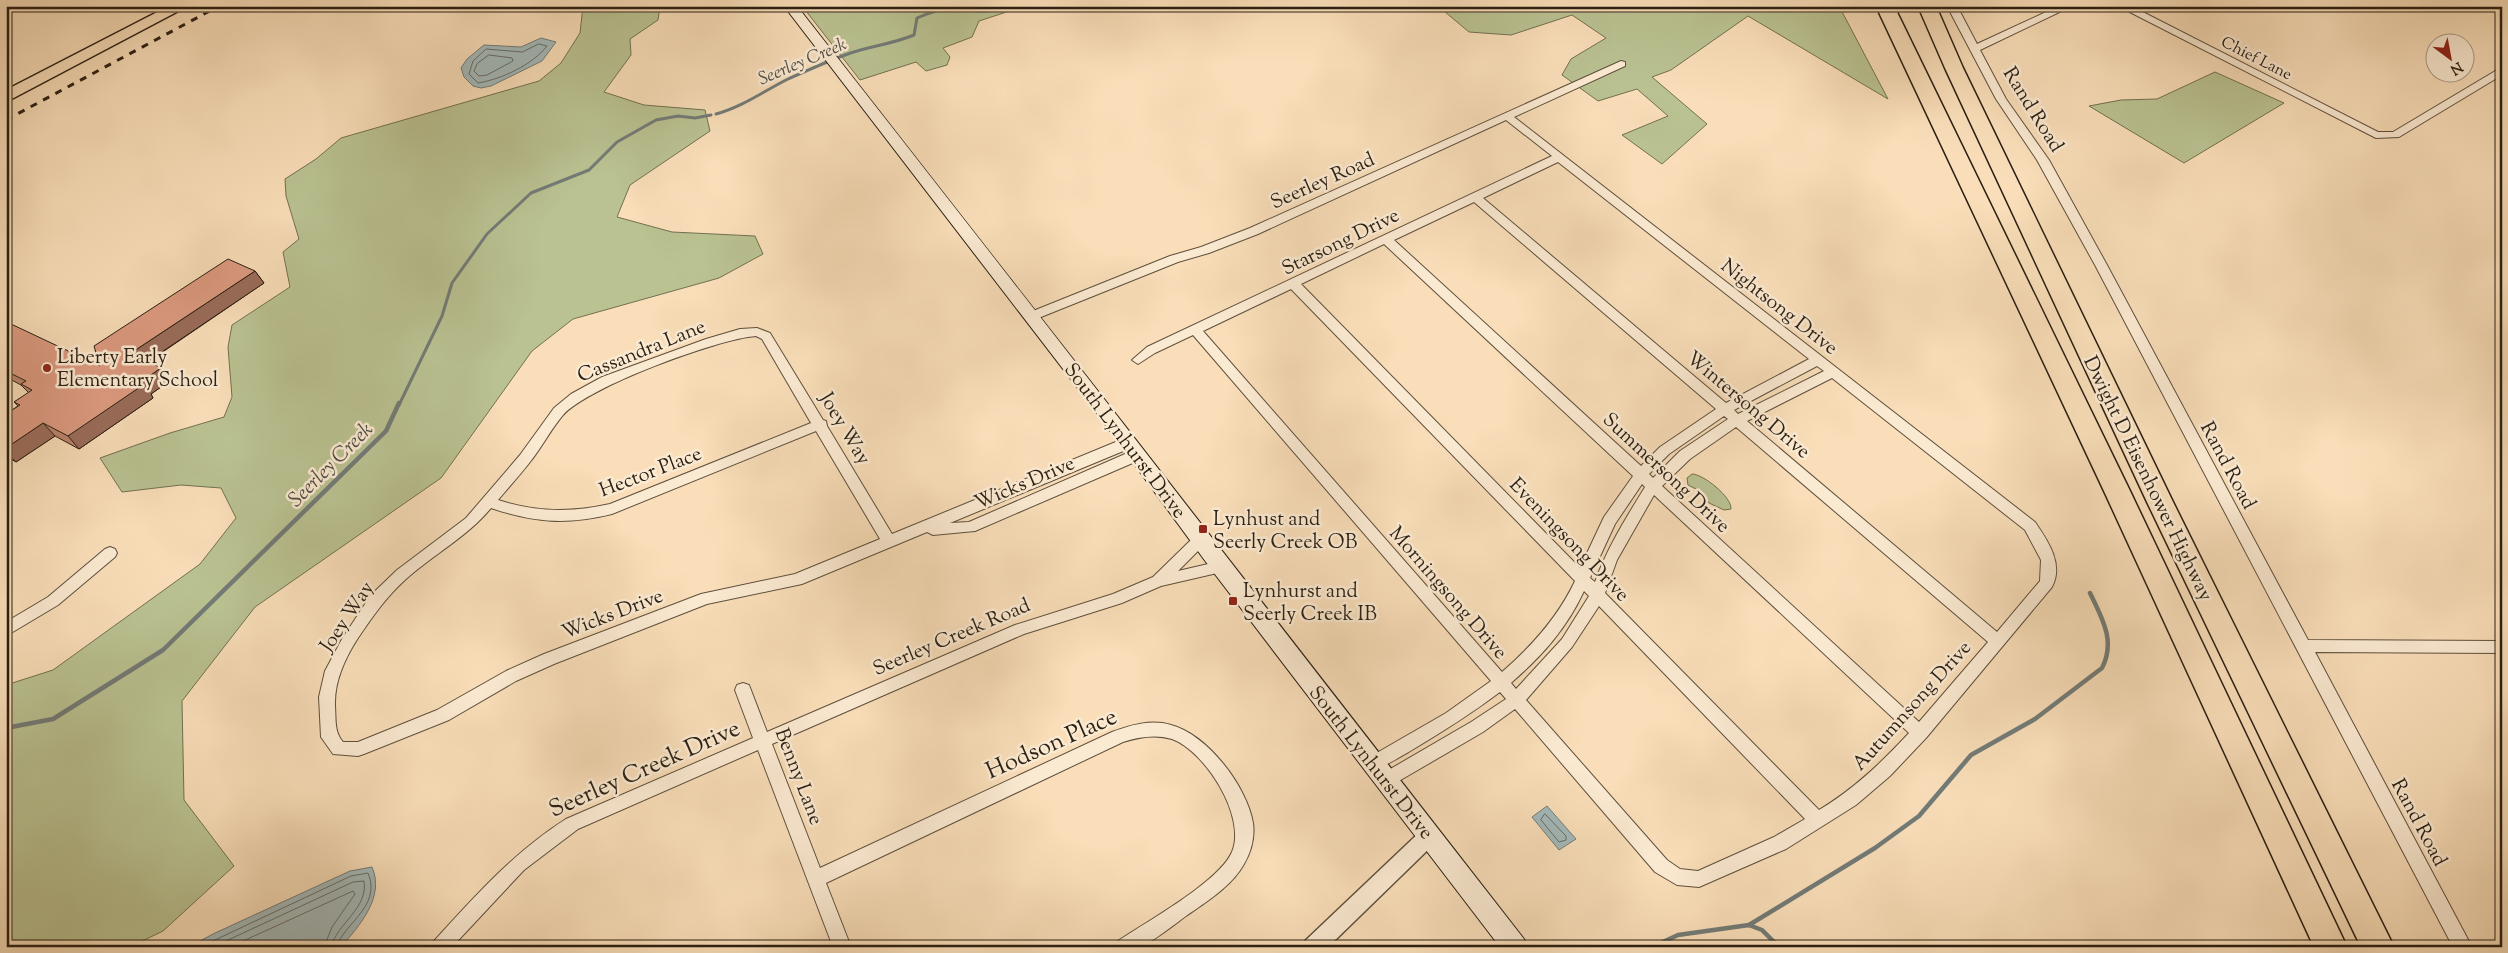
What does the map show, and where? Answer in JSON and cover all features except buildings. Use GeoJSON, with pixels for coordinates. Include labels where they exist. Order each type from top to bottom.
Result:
{"type":"FeatureCollection","features":[{"type":"Feature","properties":{"kind":"highway"},"geometry":{"type":"LineString","coordinates":[[1872,6],[1906,76],[1968,183]]}},
{"type":"Feature","properties":{"kind":"highway","name":"Dwight D Eisenhower Highway"},"geometry":{"type":"LineString","coordinates":[[1885,6],[1968,183],[2117,491],[2331,947]]}},
{"type":"Feature","properties":{"kind":"highway","name":"Dwight D Eisenhower Highway"},"geometry":{"type":"LineString","coordinates":[[1927,6],[1954,68],[2156,493],[2378,947]]}},
{"type":"Feature","properties":{"kind":"main road"},"geometry":{"type":"LineString","coordinates":[[6,87],[158,6]]}},
{"type":"Feature","properties":{"kind":"main road"},"geometry":{"type":"LineString","coordinates":[[6,97],[181,6]]}},
{"type":"Feature","properties":{"kind":"main road","name":"South Lynhurst Drive"},"geometry":{"type":"LineString","coordinates":[[790,6],[1032,316],[1200,540],[1515,947]]}},
{"type":"Feature","properties":{"kind":"street","name":"Rand Road"},"geometry":{"type":"LineString","coordinates":[[1952,6],[2011,115],[2043,160],[2463,947]]}},
{"type":"Feature","properties":{"kind":"street"},"geometry":{"type":"LineString","coordinates":[[1975,49],[2067,6]]}},
{"type":"Feature","properties":{"kind":"street","name":"Chief Lane"},"geometry":{"type":"LineString","coordinates":[[2123,6],[2376,135]]}},
{"type":"Feature","properties":{"kind":"street","name":"Seerley Road"},"geometry":{"type":"LineString","coordinates":[[1032,316],[1174,259],[1205,250],[1254,231],[1621,64]]}},
{"type":"Feature","properties":{"kind":"street"},"geometry":{"type":"LineString","coordinates":[[2376,135],[2395,135],[2502,70]]}},
{"type":"Feature","properties":{"kind":"street","name":"Nightsong Drive"},"geometry":{"type":"LineString","coordinates":[[1507,116],[2030,526]]}},
{"type":"Feature","properties":{"kind":"street","name":"Starsong Drive"},"geometry":{"type":"LineString","coordinates":[[1138,360],[1151,350],[1559,157]]}},
{"type":"Feature","properties":{"kind":"street","name":"Wintersong Drive"},"geometry":{"type":"LineString","coordinates":[[1475,197],[1997,641]]}},
{"type":"Feature","properties":{"kind":"street","name":"Summersong Drive"},"geometry":{"type":"LineString","coordinates":[[1387,240],[1920,733]]}},
{"type":"Feature","properties":{"kind":"street","name":"Eveningsong Drive"},"geometry":{"type":"LineString","coordinates":[[1294,284],[1818,821]]}},
{"type":"Feature","properties":{"kind":"street","name":"Morningsong Drive"},"geometry":{"type":"LineString","coordinates":[[1194,330],[1661,866],[1677,877]]}},
{"type":"Feature","properties":{"kind":"street","name":"Cassandra Lane"},"geometry":{"type":"LineString","coordinates":[[488,502],[525,459],[559,411],[576,397],[608,380],[710,342],[740,333],[757,332],[766,336]]}},
{"type":"Feature","properties":{"kind":"street","name":"Joey Way"},"geometry":{"type":"LineString","coordinates":[[766,336],[821,424],[890,542]]}},
{"type":"Feature","properties":{"kind":"street"},"geometry":{"type":"LineString","coordinates":[[1374,764],[1443,725],[1501,684],[1532,656],[1561,619],[1583,582],[1597,545],[1616,507],[1660,454],[1724,409],[1818,360]]}},
{"type":"Feature","properties":{"kind":"street"},"geometry":{"type":"LineString","coordinates":[[1386,780],[1477,727],[1516,700],[1567,643],[1597,596],[1610,560],[1626,529],[1652,487],[1685,455],[1713,434],[1737,420],[1833,372]]}},
{"type":"Feature","properties":{"kind":"street","name":"Hector Place"},"geometry":{"type":"LineString","coordinates":[[488,502],[522,514],[539,517],[580,517],[612,509],[821,424]]}},
{"type":"Feature","properties":{"kind":"street","name":"Wicks Drive"},"geometry":{"type":"LineString","coordinates":[[329,737],[339,748],[358,749],[443,715],[511,676],[576,648],[706,598],[797,580],[923,529],[970,527],[1132,449]]}},
{"type":"Feature","properties":{"kind":"street","name":"Joey Way"},"geometry":{"type":"LineString","coordinates":[[329,737],[327,697],[333,671],[347,642],[376,599],[402,574],[471,522],[488,502]]}},
{"type":"Feature","properties":{"kind":"street","name":"Autumnsong Drive"},"geometry":{"type":"LineString","coordinates":[[1677,877],[1700,880],[1721,872],[1773,847],[1818,821],[1868,786],[1920,733],[2047,583],[2051,571],[2048,557],[2030,526]]}},
{"type":"Feature","properties":{"kind":"street","name":"Seerley Creek Road"},"geometry":{"type":"LineString","coordinates":[[1158,580],[1200,540]]}},
{"type":"Feature","properties":{"kind":"street"},"geometry":{"type":"LineString","coordinates":[[6,630],[46,606],[110,552]]}},
{"type":"Feature","properties":{"kind":"street","name":"Seerley Creek Road"},"geometry":{"type":"LineString","coordinates":[[764,740],[1020,629],[1117,599],[1158,580],[1221,567]]}},
{"type":"Feature","properties":{"kind":"street"},"geometry":{"type":"LineString","coordinates":[[2304,646],[2502,647]]}},
{"type":"Feature","properties":{"kind":"street","name":"Benny Lane"},"geometry":{"type":"LineString","coordinates":[[743,690],[764,740],[842,947]]}},
{"type":"Feature","properties":{"kind":"street","name":"Hodson Place"},"geometry":{"type":"LineString","coordinates":[[816,879],[1118,737],[1142,729],[1174,733],[1190,741],[1202,751],[1237,801],[1244,821],[1242,846],[1235,864],[1220,880],[1124,947]]}},
{"type":"Feature","properties":{"kind":"street","name":"Seerley Creek Drive"},"geometry":{"type":"LineString","coordinates":[[440,947],[515,865],[547,838],[580,820],[764,740]]}},
{"type":"Feature","properties":{"kind":"street"},"geometry":{"type":"LineString","coordinates":[[1313,947],[1430,835]]}},
{"type":"Feature","properties":{"kind":"green space"},"geometry":{"type":"Polygon","coordinates":[[[583,6],[660,6],[658,20],[630,39],[631,55],[604,92],[644,105],[705,110],[710,131],[630,185],[617,217],[672,232],[755,236],[763,254],[719,278],[573,319],[532,351],[441,478],[255,607],[182,701],[184,800],[234,866],[163,931],[130,947],[6,947],[6,685],[53,670],[200,564],[236,518],[221,488],[181,485],[122,492],[100,458],[170,433],[224,417],[232,397],[228,347],[232,325],[290,287],[283,252],[299,239],[286,196],[285,179],[316,159],[341,138],[539,81],[561,63],[580,33],[583,6]]]}},
{"type":"Feature","properties":{"kind":"green space"},"geometry":{"type":"Polygon","coordinates":[[[802,6],[1025,6],[979,21],[972,37],[943,48],[950,57],[947,65],[926,71],[916,62],[860,80],[802,6]]]}},
{"type":"Feature","properties":{"kind":"green space"},"geometry":{"type":"Polygon","coordinates":[[[1438,6],[1839,6],[1888,99],[1748,16],[1671,70],[1652,77],[1707,124],[1662,164],[1622,135],[1668,116],[1637,89],[1598,101],[1562,75],[1571,59],[1606,38],[1572,15],[1511,35],[1469,32],[1438,6]]]}},
{"type":"Feature","properties":{"kind":"green space"},"geometry":{"type":"Polygon","coordinates":[[[2215,72],[2284,103],[2184,163],[2089,106],[2121,100],[2157,99],[2215,72]]]}},
{"type":"Feature","properties":{"kind":"green space"},"geometry":{"type":"Polygon","coordinates":[[[1692,474],[1703,478],[1716,487],[1727,498],[1731,509],[1724,510],[1709,503],[1698,490],[1688,485],[1687,478],[1692,474]]]}},
{"type":"Feature","properties":{"kind":"water"},"geometry":{"type":"Polygon","coordinates":[[[541,38],[556,42],[542,61],[491,86],[481,88],[473,86],[464,77],[461,68],[467,59],[484,45],[521,47],[541,38]]]}},
{"type":"Feature","properties":{"kind":"water"},"geometry":{"type":"Polygon","coordinates":[[[1547,806],[1576,839],[1559,850],[1532,817],[1547,806]]]}},
{"type":"Feature","properties":{"kind":"water"},"geometry":{"type":"Polygon","coordinates":[[[372,867],[375,878],[373,900],[363,920],[341,947],[195,947],[196,943],[215,933],[350,871],[372,867]]]}},
{"type":"Feature","properties":{"kind":"waterway","name":"Seerley Creek"},"geometry":{"type":"LineString","coordinates":[[716,114],[735,107],[788,79],[831,61],[854,52],[914,35],[917,18],[927,14],[953,9],[985,11],[1001,6]]}},
{"type":"Feature","properties":{"kind":"waterway","name":"Seerley Creek"},"geometry":{"type":"LineString","coordinates":[[399,405],[442,316],[452,283],[487,234],[531,193],[589,170],[617,142],[656,120],[678,116],[695,118],[711,115]]}},
{"type":"Feature","properties":{"kind":"waterway","name":"Seerley Creek"},"geometry":{"type":"LineString","coordinates":[[6,728],[53,719],[163,650],[386,431],[399,403]]}},
{"type":"Feature","properties":{"kind":"waterway"},"geometry":{"type":"LineString","coordinates":[[1749,925],[1875,848],[1919,816],[1971,755],[2035,719],[2102,668],[2106,658],[2108,639],[2103,621],[2090,593]]}},
{"type":"Feature","properties":{"kind":"waterway"},"geometry":{"type":"LineString","coordinates":[[1652,947],[1678,935],[1749,925]]}},
{"type":"Feature","properties":{"kind":"waterway"},"geometry":{"type":"LineString","coordinates":[[1749,925],[1762,930],[1779,947]]}},
{"type":"Feature","properties":{"kind":"railway"},"geometry":{"type":"LineString","coordinates":[[6,120],[219,6]]}},
{"type":"Feature","properties":{"kind":"place","name":"Liberty Early Elementary School"},"geometry":{"type":"Point","coordinates":[47,368]}},
{"type":"Feature","properties":{"kind":"place","name":"Lynhust and Seerly Creek OB"},"geometry":{"type":"Point","coordinates":[1203,529]}},
{"type":"Feature","properties":{"kind":"place","name":"Lynhurst and Seerly Creek IB"},"geometry":{"type":"Point","coordinates":[1233,601]}}]}
